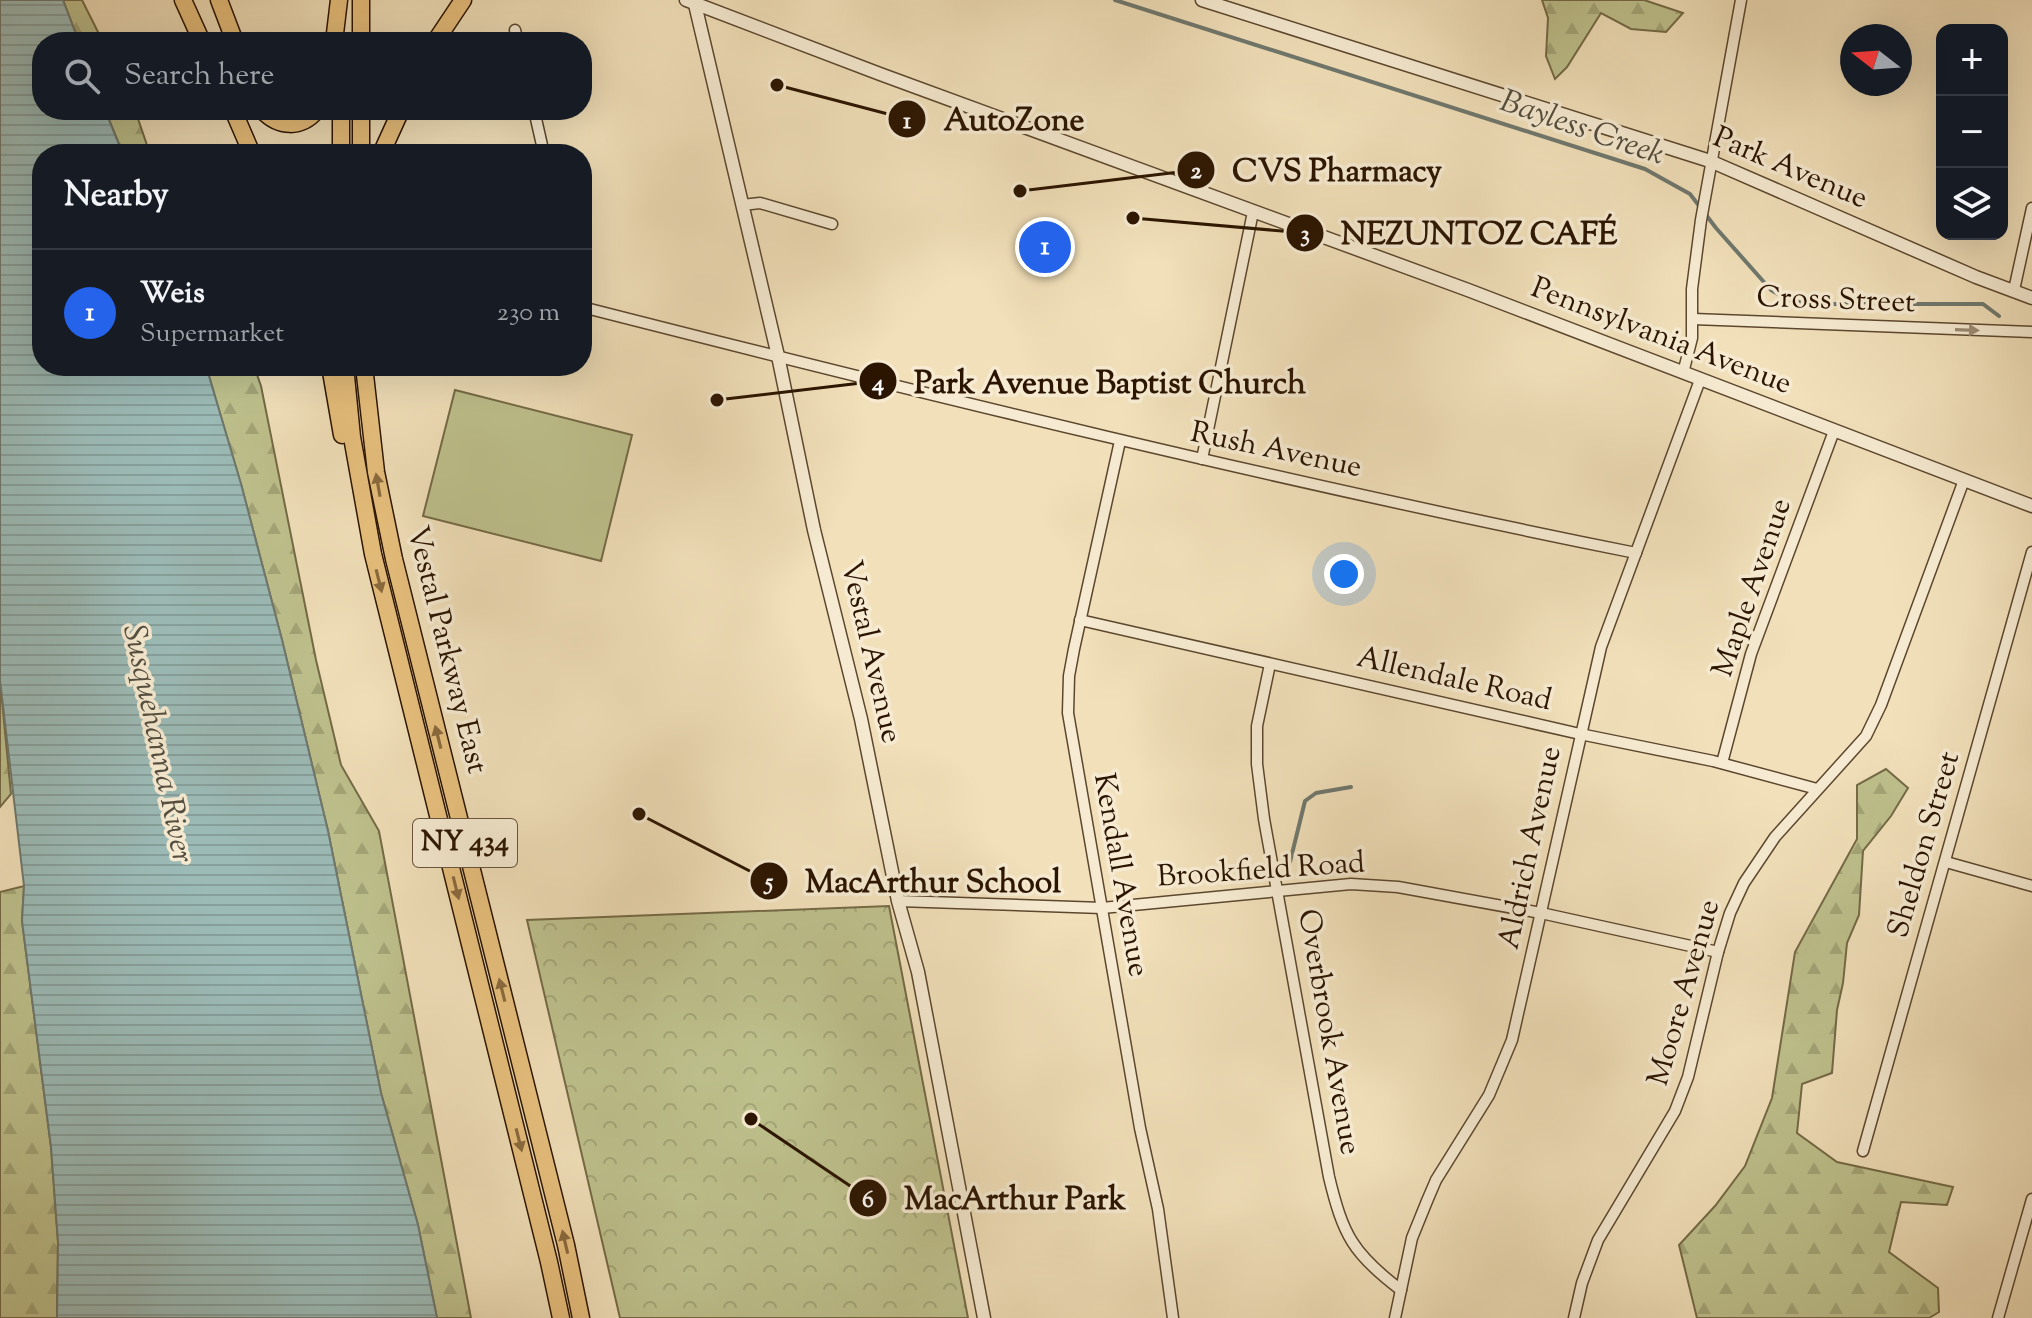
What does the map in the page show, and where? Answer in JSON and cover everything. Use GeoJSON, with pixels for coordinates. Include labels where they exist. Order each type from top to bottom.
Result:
{"type":"FeatureCollection","features":[{"type":"Feature","properties":{"kind":"main road"},"geometry":{"type":"LineString","coordinates":[[183,0],[197,32]]}},
{"type":"Feature","properties":{"kind":"main road"},"geometry":{"type":"LineString","coordinates":[[219,0],[231,32]]}},
{"type":"Feature","properties":{"kind":"main road"},"geometry":{"type":"LineString","coordinates":[[335,32],[340,0]]}},
{"type":"Feature","properties":{"kind":"main road"},"geometry":{"type":"LineString","coordinates":[[340,0],[341,32]]}},
{"type":"Feature","properties":{"kind":"main road"},"geometry":{"type":"LineString","coordinates":[[361,0],[361,32]]}},
{"type":"Feature","properties":{"kind":"main road"},"geometry":{"type":"LineString","coordinates":[[442,32],[463,0]]}},
{"type":"Feature","properties":{"kind":"main road"},"geometry":{"type":"LineString","coordinates":[[237,120],[248,144]]}},
{"type":"Feature","properties":{"kind":"main road"},"geometry":{"type":"LineString","coordinates":[[273,120],[289,125],[306,120]]}},
{"type":"Feature","properties":{"kind":"main road"},"geometry":{"type":"LineString","coordinates":[[341,120],[341,144]]}},
{"type":"Feature","properties":{"kind":"main road"},"geometry":{"type":"LineString","coordinates":[[361,120],[361,144]]}},
{"type":"Feature","properties":{"kind":"main road"},"geometry":{"type":"LineString","coordinates":[[386,144],[396,120]]}},
{"type":"Feature","properties":{"kind":"main road"},"geometry":{"type":"LineString","coordinates":[[332,376],[347,466],[357,474]]}},
{"type":"Feature","properties":{"kind":"main road","name":"Vestal Parkway East"},"geometry":{"type":"LineString","coordinates":[[346,376],[357,474],[378,575],[561,1318]]}},
{"type":"Feature","properties":{"kind":"main road","name":"Vestal Parkway East"},"geometry":{"type":"LineString","coordinates":[[365,376],[374,458],[394,559],[562,1229],[581,1318]]}},
{"type":"Feature","properties":{"kind":"street","name":"Park Avenue"},"geometry":{"type":"LineString","coordinates":[[1202,0],[1710,161],[1976,277],[2032,298]]}},
{"type":"Feature","properties":{"kind":"street"},"geometry":{"type":"LineString","coordinates":[[1683,373],[1690,355],[1692,289],[1710,161],[1741,0]]}},
{"type":"Feature","properties":{"kind":"street","name":"Vestal Avenue"},"geometry":{"type":"LineString","coordinates":[[691,1],[778,356],[814,530],[861,719],[898,901],[918,972],[984,1318]]}},
{"type":"Feature","properties":{"kind":"street","name":"Pennsylvania Avenue"},"geometry":{"type":"LineString","coordinates":[[691,1],[2032,506]]}},
{"type":"Feature","properties":{"kind":"street"},"geometry":{"type":"LineString","coordinates":[[536,120],[542,144]]}},
{"type":"Feature","properties":{"kind":"street"},"geometry":{"type":"LineString","coordinates":[[742,205],[760,203],[832,224]]}},
{"type":"Feature","properties":{"kind":"street"},"geometry":{"type":"LineString","coordinates":[[2014,290],[2032,208]]}},
{"type":"Feature","properties":{"kind":"street"},"geometry":{"type":"LineString","coordinates":[[1202,459],[1253,212]]}},
{"type":"Feature","properties":{"kind":"street","name":"Rush Avenue"},"geometry":{"type":"LineString","coordinates":[[592,310],[1120,441],[1636,553]]}},
{"type":"Feature","properties":{"kind":"street","name":"Cross Street"},"geometry":{"type":"LineString","coordinates":[[1693,319],[2032,332]]}},
{"type":"Feature","properties":{"kind":"street","name":"Aldrich Avenue"},"geometry":{"type":"LineString","coordinates":[[1395,1318],[1412,1238],[1436,1180],[1489,1095],[1512,1040],[1601,647],[1700,380]]}},
{"type":"Feature","properties":{"kind":"street","name":"Maple Avenue"},"geometry":{"type":"LineString","coordinates":[[1722,763],[1751,654],[1834,431]]}},
{"type":"Feature","properties":{"kind":"street","name":"Kendall Avenue"},"geometry":{"type":"LineString","coordinates":[[1120,441],[1069,676],[1068,713],[1140,1128],[1158,1209],[1173,1318]]}},
{"type":"Feature","properties":{"kind":"street","name":"Moore Avenue"},"geometry":{"type":"LineString","coordinates":[[1574,1318],[1582,1283],[1598,1240],[1675,1111],[1688,1077],[1730,913],[1744,883],[1775,837],[1866,736],[1881,705],[1964,480]]}},
{"type":"Feature","properties":{"kind":"street","name":"Sheldon Street"},"geometry":{"type":"LineString","coordinates":[[1863,1151],[2032,552]]}},
{"type":"Feature","properties":{"kind":"street","name":"Allendale Road"},"geometry":{"type":"LineString","coordinates":[[1080,620],[1580,734],[1722,763],[1817,789]]}},
{"type":"Feature","properties":{"kind":"street","name":"Overbrook Avenue"},"geometry":{"type":"LineString","coordinates":[[1270,664],[1257,726],[1257,764],[1264,819],[1337,1211],[1352,1243],[1366,1262],[1401,1290]]}},
{"type":"Feature","properties":{"kind":"street"},"geometry":{"type":"LineString","coordinates":[[1946,862],[2032,886]]}},
{"type":"Feature","properties":{"kind":"street","name":"Brookfield Road"},"geometry":{"type":"LineString","coordinates":[[898,901],[1102,908],[1351,884],[1398,887],[1541,913],[1718,952]]}},
{"type":"Feature","properties":{"kind":"street"},"geometry":{"type":"LineString","coordinates":[[1998,1318],[2032,1199]]}},
{"type":"Feature","properties":{"kind":"green space"},"geometry":{"type":"Polygon","coordinates":[[[63,0],[82,0],[98,32],[75,32],[63,0]]]}},
{"type":"Feature","properties":{"kind":"green space"},"geometry":{"type":"Polygon","coordinates":[[[1542,0],[1644,0],[1683,13],[1666,32],[1631,29],[1601,13],[1567,67],[1555,79],[1546,56],[1548,18],[1542,0]]]}},
{"type":"Feature","properties":{"kind":"green space"},"geometry":{"type":"Polygon","coordinates":[[[109,120],[138,120],[147,144],[119,144],[109,120]]]}},
{"type":"Feature","properties":{"kind":"green space"},"geometry":{"type":"Polygon","coordinates":[[[209,376],[258,376],[261,386],[316,660],[341,765],[379,831],[471,1318],[437,1318],[418,1225],[381,1093],[328,831],[241,484],[209,376]]]}},
{"type":"Feature","properties":{"kind":"green space"},"geometry":{"type":"Polygon","coordinates":[[[455,390],[632,435],[601,561],[423,516],[455,390]]]}},
{"type":"Feature","properties":{"kind":"green space"},"geometry":{"type":"Polygon","coordinates":[[[0,680],[11,794],[0,807],[0,680]]]}},
{"type":"Feature","properties":{"kind":"green space"},"geometry":{"type":"Polygon","coordinates":[[[1886,769],[1908,788],[1891,816],[1863,851],[1859,915],[1847,943],[1832,1073],[1802,1084],[1797,1133],[1837,1162],[1953,1187],[1947,1205],[1901,1202],[1889,1252],[1938,1288],[1939,1312],[1929,1318],[1697,1318],[1679,1245],[1715,1206],[1745,1166],[1772,1098],[1795,952],[1857,839],[1857,785],[1886,769]]]}},
{"type":"Feature","properties":{"kind":"green space"},"geometry":{"type":"Polygon","coordinates":[[[24,886],[22,921],[51,1147],[58,1242],[57,1318],[0,1318],[0,892],[24,886]]]}},
{"type":"Feature","properties":{"kind":"green space"},"geometry":{"type":"Polygon","coordinates":[[[889,906],[968,1318],[620,1318],[527,920],[889,906]]]}},
{"type":"Feature","properties":{"kind":"water","name":"Susquehanna River"},"geometry":{"type":"Polygon","coordinates":[[[0,0],[63,0],[75,32],[32,32],[32,120],[109,120],[119,144],[32,144],[32,376],[209,376],[282,640],[328,831],[381,1093],[418,1225],[437,1318],[57,1318],[58,1242],[51,1147],[22,921],[24,886],[0,680],[0,0]]]}},
{"type":"Feature","properties":{"kind":"waterway","name":"Bayless Creek"},"geometry":{"type":"LineString","coordinates":[[1115,0],[1645,169],[1690,194],[1771,290],[1788,300],[1810,304],[1983,304],[1999,316]]}},
{"type":"Feature","properties":{"kind":"waterway"},"geometry":{"type":"LineString","coordinates":[[1290,862],[1305,801],[1316,793],[1351,787]]}},
{"type":"Feature","properties":{"kind":"place","name":"AutoZone"},"geometry":{"type":"Point","coordinates":[777,85]}},
{"type":"Feature","properties":{"kind":"place","name":"CVS Pharmacy"},"geometry":{"type":"Point","coordinates":[1020,191]}},
{"type":"Feature","properties":{"kind":"place","name":"NEZUNTOZ CAFÉ"},"geometry":{"type":"Point","coordinates":[1133,218]}},
{"type":"Feature","properties":{"kind":"place","name":"Weis"},"geometry":{"type":"Point","coordinates":[1045,247]}},
{"type":"Feature","properties":{"kind":"place","name":"Park Avenue Baptist Church"},"geometry":{"type":"Point","coordinates":[717,400]}},
{"type":"Feature","properties":{"kind":"place","name":"MacArthur School"},"geometry":{"type":"Point","coordinates":[639,814]}},
{"type":"Feature","properties":{"kind":"place","name":"MacArthur Park"},"geometry":{"type":"Point","coordinates":[751,1119]}}]}
